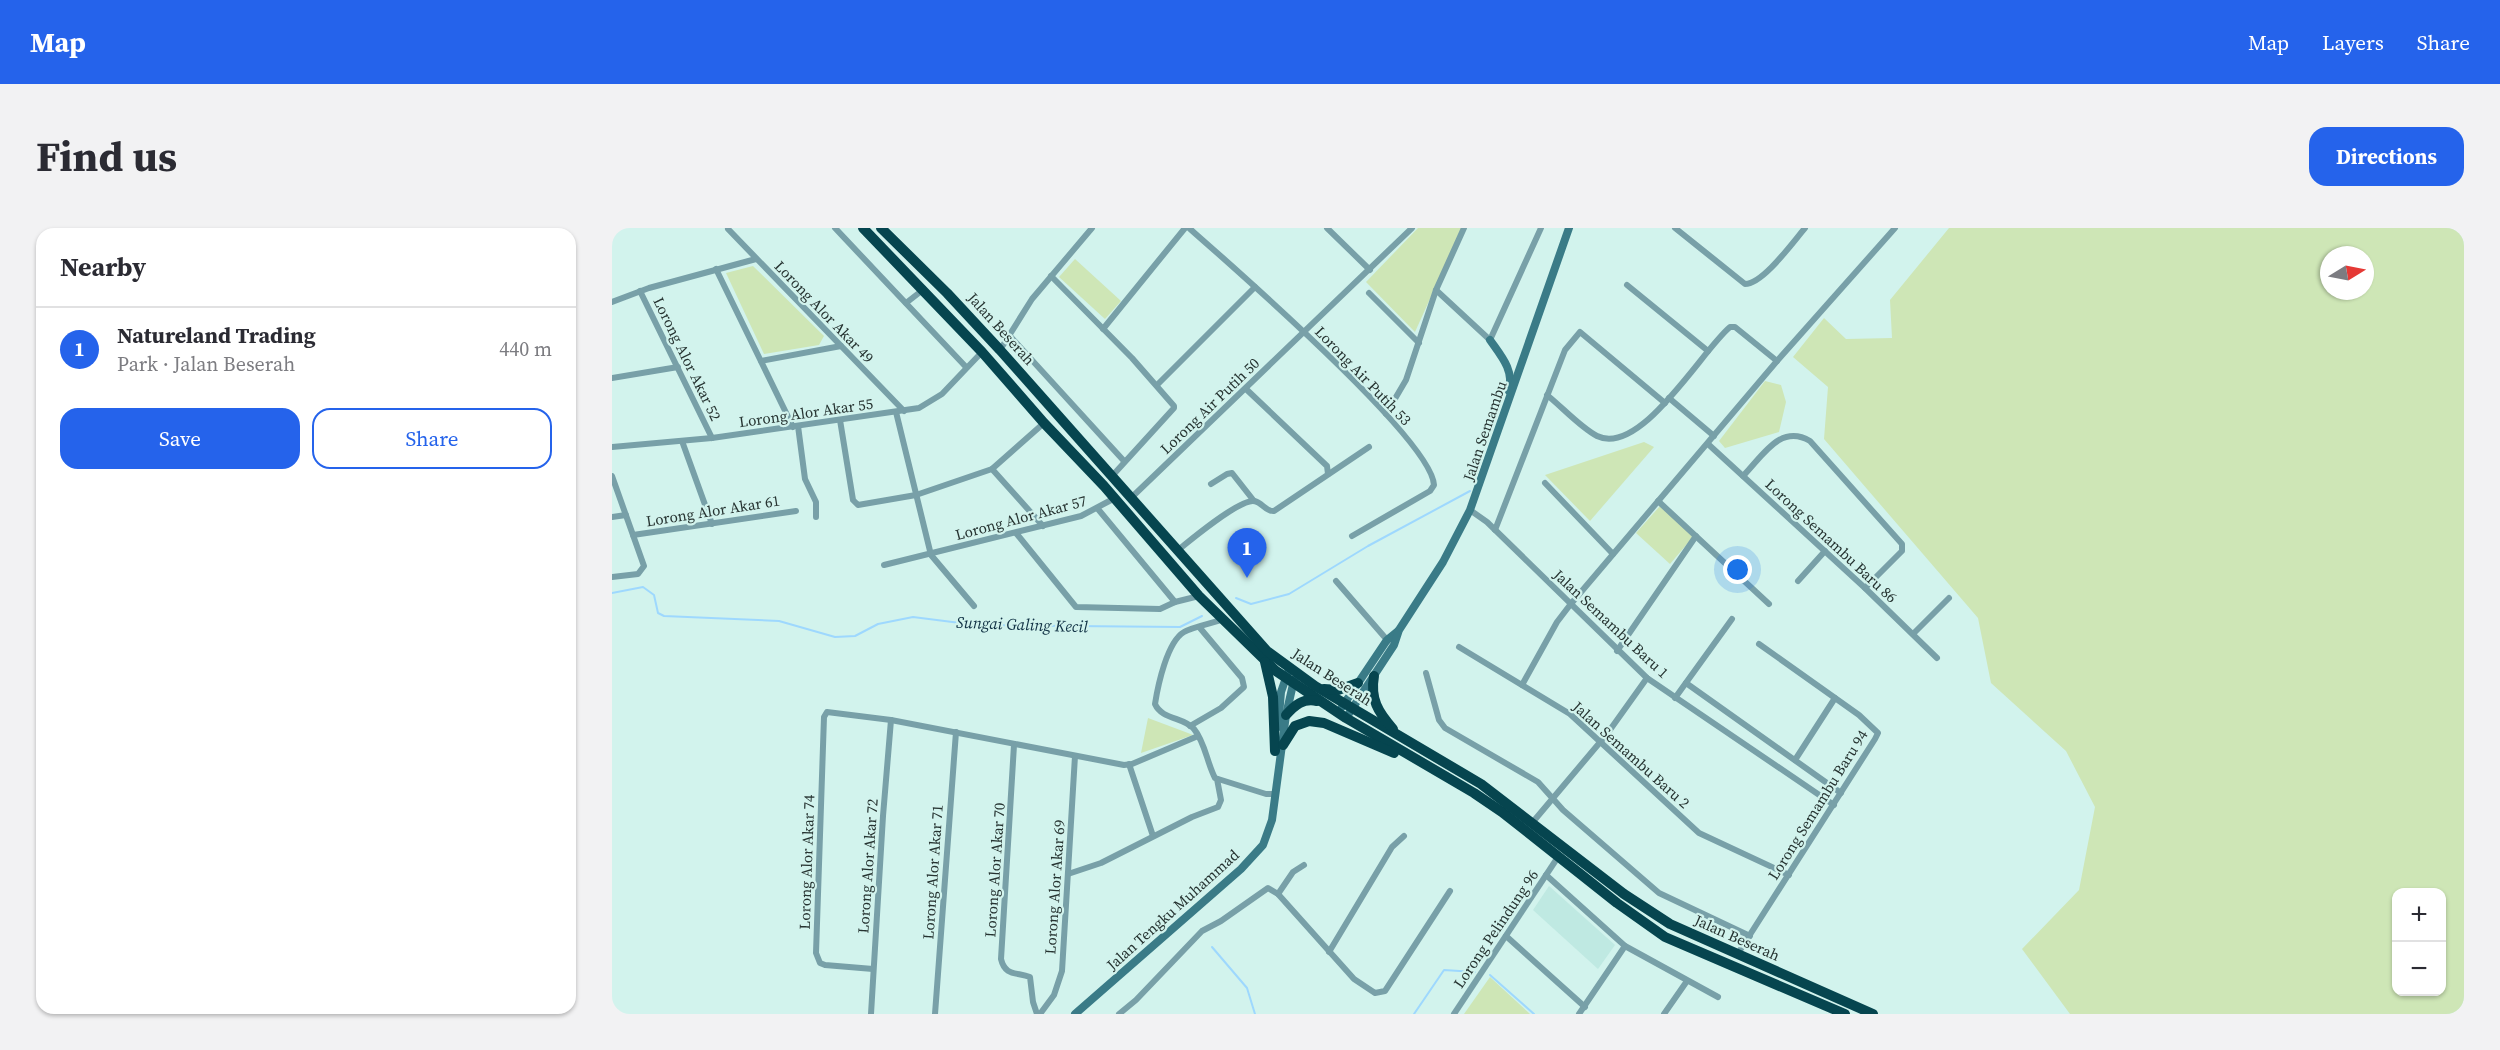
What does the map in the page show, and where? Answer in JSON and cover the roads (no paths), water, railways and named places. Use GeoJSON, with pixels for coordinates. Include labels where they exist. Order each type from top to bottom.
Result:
{"type":"FeatureCollection","features":[{"type":"Feature","properties":{"kind":"highway","name":"Jalan Beserah"},"geometry":{"type":"LineString","coordinates":[[863,228],[982,352],[1044,423],[1115,498],[1199,596],[1265,662],[1315,686],[1345,711],[1474,793],[1665,937],[1845,1014]]}},
{"type":"Feature","properties":{"kind":"highway","name":"Jalan Beserah"},"geometry":{"type":"LineString","coordinates":[[887,230],[948,293],[1113,475],[1253,638],[1291,676],[1321,701],[1399,736],[1481,784],[1598,875],[1671,924],[1873,1014]]}},
{"type":"Feature","properties":{"kind":"highway"},"geometry":{"type":"LineString","coordinates":[[1265,662],[1273,697],[1279,748]]}},
{"type":"Feature","properties":{"kind":"highway"},"geometry":{"type":"LineString","coordinates":[[1374,676],[1372,688],[1375,705],[1399,736]]}},
{"type":"Feature","properties":{"kind":"highway"},"geometry":{"type":"LineString","coordinates":[[1315,686],[1334,691],[1358,683]]}},
{"type":"Feature","properties":{"kind":"highway"},"geometry":{"type":"LineString","coordinates":[[1286,715],[1300,702],[1311,699],[1321,701]]}},
{"type":"Feature","properties":{"kind":"highway"},"geometry":{"type":"LineString","coordinates":[[1279,748],[1295,726],[1309,721],[1324,723],[1390,751],[1474,793]]}},
{"type":"Feature","properties":{"kind":"main road","name":"Jalan Semambu"},"geometry":{"type":"LineString","coordinates":[[1345,711],[1358,683],[1390,643],[1443,562],[1470,510],[1500,430],[1569,228]]}},
{"type":"Feature","properties":{"kind":"main road"},"geometry":{"type":"LineString","coordinates":[[1490,340],[1507,364],[1510,374],[1511,384],[1500,430]]}},
{"type":"Feature","properties":{"kind":"main road","name":"Jalan Semambu"},"geometry":{"type":"LineString","coordinates":[[1345,711],[1374,676],[1390,643]]}},
{"type":"Feature","properties":{"kind":"main road","name":"Jalan Tengku Muhammad"},"geometry":{"type":"LineString","coordinates":[[1279,748],[1291,676]]}},
{"type":"Feature","properties":{"kind":"main road","name":"Jalan Tengku Muhammad"},"geometry":{"type":"LineString","coordinates":[[1075,1014],[1173,930],[1255,855],[1268,833],[1276,794],[1279,748],[1291,676]]}},
{"type":"Feature","properties":{"kind":"street"},"geometry":{"type":"LineString","coordinates":[[835,228],[966,367]]}},
{"type":"Feature","properties":{"kind":"street"},"geometry":{"type":"LineString","coordinates":[[1000,350],[1051,276],[1092,228]]}},
{"type":"Feature","properties":{"kind":"street"},"geometry":{"type":"LineString","coordinates":[[1103,329],[1187,228]]}},
{"type":"Feature","properties":{"kind":"street","name":"Lorong Air Putih 53"},"geometry":{"type":"LineString","coordinates":[[1187,228],[1304,332],[1386,414],[1410,442],[1433,478],[1434,485],[1430,491],[1352,536]]}},
{"type":"Feature","properties":{"kind":"street"},"geometry":{"type":"LineString","coordinates":[[1327,228],[1370,270]]}},
{"type":"Feature","properties":{"kind":"street","name":"Lorong Air Putih 50"},"geometry":{"type":"LineString","coordinates":[[1132,497],[1412,228]]}},
{"type":"Feature","properties":{"kind":"street"},"geometry":{"type":"LineString","coordinates":[[1386,414],[1406,380],[1436,290],[1464,228]]}},
{"type":"Feature","properties":{"kind":"street"},"geometry":{"type":"LineString","coordinates":[[1436,290],[1490,340],[1541,228]]}},
{"type":"Feature","properties":{"kind":"street"},"geometry":{"type":"LineString","coordinates":[[1675,228],[1745,284],[1749,284],[1762,276],[1805,228]]}},
{"type":"Feature","properties":{"kind":"street"},"geometry":{"type":"LineString","coordinates":[[1522,685],[1557,622],[1570,605],[1777,361],[1895,228]]}},
{"type":"Feature","properties":{"kind":"street","name":"Lorong Alor Akar 49"},"geometry":{"type":"LineString","coordinates":[[728,229],[904,411]]}},
{"type":"Feature","properties":{"kind":"street"},"geometry":{"type":"LineString","coordinates":[[612,302],[640,291],[756,259]]}},
{"type":"Feature","properties":{"kind":"street"},"geometry":{"type":"LineString","coordinates":[[716,269],[795,426],[805,479],[816,502],[816,517]]}},
{"type":"Feature","properties":{"kind":"street"},"geometry":{"type":"LineString","coordinates":[[1051,276],[1157,385],[1174,408],[1113,475]]}},
{"type":"Feature","properties":{"kind":"street"},"geometry":{"type":"LineString","coordinates":[[1627,285],[1708,351]]}},
{"type":"Feature","properties":{"kind":"street"},"geometry":{"type":"LineString","coordinates":[[1157,385],[1255,287]]}},
{"type":"Feature","properties":{"kind":"street"},"geometry":{"type":"LineString","coordinates":[[906,303],[924,289]]}},
{"type":"Feature","properties":{"kind":"street","name":"Lorong Alor Akar 52"},"geometry":{"type":"LineString","coordinates":[[640,291],[712,438]]}},
{"type":"Feature","properties":{"kind":"street"},"geometry":{"type":"LineString","coordinates":[[1369,293],[1419,343]]}},
{"type":"Feature","properties":{"kind":"street"},"geometry":{"type":"LineString","coordinates":[[1547,395],[1594,433],[1604,438],[1634,430],[1656,414],[1727,328],[1732,327],[1777,361]]}},
{"type":"Feature","properties":{"kind":"street"},"geometry":{"type":"LineString","coordinates":[[1495,530],[1565,350],[1580,332],[1714,436]]}},
{"type":"Feature","properties":{"kind":"street"},"geometry":{"type":"LineString","coordinates":[[1009,335],[1124,461]]}},
{"type":"Feature","properties":{"kind":"street"},"geometry":{"type":"LineString","coordinates":[[761,361],[842,346]]}},
{"type":"Feature","properties":{"kind":"street","name":"Lorong Alor Akar 55"},"geometry":{"type":"LineString","coordinates":[[612,447],[712,438],[919,408],[942,394],[982,352]]}},
{"type":"Feature","properties":{"kind":"street"},"geometry":{"type":"LineString","coordinates":[[612,378],[678,367]]}},
{"type":"Feature","properties":{"kind":"street"},"geometry":{"type":"LineString","coordinates":[[1246,389],[1327,466],[1328,474]]}},
{"type":"Feature","properties":{"kind":"street"},"geometry":{"type":"LineString","coordinates":[[896,412],[931,555],[974,606]]}},
{"type":"Feature","properties":{"kind":"street"},"geometry":{"type":"LineString","coordinates":[[840,420],[855,504],[858,506],[916,495],[992,469],[1044,423]]}},
{"type":"Feature","properties":{"kind":"street"},"geometry":{"type":"LineString","coordinates":[[1743,477],[1784,436],[1802,436],[1810,441],[1902,542],[1902,551],[1865,588]]}},
{"type":"Feature","properties":{"kind":"street"},"geometry":{"type":"LineString","coordinates":[[682,441],[712,524]]}},
{"type":"Feature","properties":{"kind":"street","name":"Lorong Semambu Baru 86"},"geometry":{"type":"LineString","coordinates":[[1708,444],[1865,588],[1937,658]]}},
{"type":"Feature","properties":{"kind":"street"},"geometry":{"type":"LineString","coordinates":[[1210,484],[1232,473],[1254,501],[1272,513],[1369,447]]}},
{"type":"Feature","properties":{"kind":"street"},"geometry":{"type":"LineString","coordinates":[[992,469],[1043,526]]}},
{"type":"Feature","properties":{"kind":"street"},"geometry":{"type":"LineString","coordinates":[[612,476],[644,566],[638,574],[612,577]]}},
{"type":"Feature","properties":{"kind":"street"},"geometry":{"type":"LineString","coordinates":[[1545,483],[1612,554]]}},
{"type":"Feature","properties":{"kind":"street","name":"Lorong Alor Akar 57"},"geometry":{"type":"LineString","coordinates":[[884,565],[1081,516],[1115,498]]}},
{"type":"Feature","properties":{"kind":"street"},"geometry":{"type":"LineString","coordinates":[[1177,551],[1212,523],[1254,501]]}},
{"type":"Feature","properties":{"kind":"street"},"geometry":{"type":"LineString","coordinates":[[1658,501],[1769,604]]}},
{"type":"Feature","properties":{"kind":"street"},"geometry":{"type":"LineString","coordinates":[[1098,509],[1175,602]]}},
{"type":"Feature","properties":{"kind":"street","name":"Jalan Semambu Baru 1"},"geometry":{"type":"LineString","coordinates":[[1470,510],[1495,530],[1647,678],[1834,805]]}},
{"type":"Feature","properties":{"kind":"street","name":"Lorong Alor Akar 61"},"geometry":{"type":"LineString","coordinates":[[633,536],[796,511]]}},
{"type":"Feature","properties":{"kind":"street"},"geometry":{"type":"LineString","coordinates":[[612,517],[626,515]]}},
{"type":"Feature","properties":{"kind":"street"},"geometry":{"type":"LineString","coordinates":[[1016,533],[1076,607],[1160,609],[1175,602],[1199,596]]}},
{"type":"Feature","properties":{"kind":"street"},"geometry":{"type":"LineString","coordinates":[[1617,651],[1696,536]]}},
{"type":"Feature","properties":{"kind":"street"},"geometry":{"type":"LineString","coordinates":[[1798,581],[1825,551]]}},
{"type":"Feature","properties":{"kind":"street"},"geometry":{"type":"LineString","coordinates":[[1336,581],[1390,643]]}},
{"type":"Feature","properties":{"kind":"street"},"geometry":{"type":"LineString","coordinates":[[1913,634],[1948,598]]}},
{"type":"Feature","properties":{"kind":"street"},"geometry":{"type":"LineString","coordinates":[[1224,619],[1188,630],[1174,642],[1155,704],[1164,714],[1190,726],[1198,736],[1213,775],[1217,779],[1266,794],[1276,794]]}},
{"type":"Feature","properties":{"kind":"street"},"geometry":{"type":"LineString","coordinates":[[1675,698],[1732,619]]}},
{"type":"Feature","properties":{"kind":"street"},"geometry":{"type":"LineString","coordinates":[[1190,726],[1221,708],[1244,687],[1242,678],[1200,628]]}},
{"type":"Feature","properties":{"kind":"street","name":"Lorong Semambu Baru 94"},"geometry":{"type":"LineString","coordinates":[[1737,955],[1878,733],[1874,727],[1759,644]]}},
{"type":"Feature","properties":{"kind":"street","name":"Jalan Semambu Baru 2"},"geometry":{"type":"LineString","coordinates":[[1459,647],[1562,708],[1699,833],[1788,875]]}},
{"type":"Feature","properties":{"kind":"street"},"geometry":{"type":"LineString","coordinates":[[1426,673],[1441,724],[1538,782],[1563,810],[1659,893],[1750,936]]}},
{"type":"Feature","properties":{"kind":"street"},"geometry":{"type":"LineString","coordinates":[[1532,823],[1600,741],[1647,678]]}},
{"type":"Feature","properties":{"kind":"street"},"geometry":{"type":"LineString","coordinates":[[1686,683],[1841,793]]}},
{"type":"Feature","properties":{"kind":"street"},"geometry":{"type":"LineString","coordinates":[[1795,760],[1835,698]]}},
{"type":"Feature","properties":{"kind":"street","name":"Lorong Alor Akar 74"},"geometry":{"type":"LineString","coordinates":[[873,969],[825,965],[820,963],[816,953],[824,717],[830,711],[891,720]]}},
{"type":"Feature","properties":{"kind":"street"},"geometry":{"type":"LineString","coordinates":[[891,720],[1014,745],[1129,764],[1198,736]]}},
{"type":"Feature","properties":{"kind":"street","name":"Lorong Alor Akar 72"},"geometry":{"type":"LineString","coordinates":[[871,1014],[891,720]]}},
{"type":"Feature","properties":{"kind":"street","name":"Lorong Alor Akar 71"},"geometry":{"type":"LineString","coordinates":[[935,1014],[956,732]]}},
{"type":"Feature","properties":{"kind":"street","name":"Lorong Alor Akar 70"},"geometry":{"type":"LineString","coordinates":[[1014,745],[1001,959],[1004,970],[1030,976],[1038,1014]]}},
{"type":"Feature","properties":{"kind":"street","name":"Lorong Alor Akar 69"},"geometry":{"type":"LineString","coordinates":[[1038,1014],[1048,1004],[1060,981],[1074,756]]}},
{"type":"Feature","properties":{"kind":"street"},"geometry":{"type":"LineString","coordinates":[[1129,764],[1153,836]]}},
{"type":"Feature","properties":{"kind":"street"},"geometry":{"type":"LineString","coordinates":[[1068,874],[1101,864],[1153,836],[1218,807],[1221,800],[1217,779]]}},
{"type":"Feature","properties":{"kind":"street"},"geometry":{"type":"LineString","coordinates":[[1329,952],[1392,847],[1404,836]]}},
{"type":"Feature","properties":{"kind":"street","name":"Lorong Pelindung 96"},"geometry":{"type":"LineString","coordinates":[[1455,1013],[1558,857]]}},
{"type":"Feature","properties":{"kind":"street"},"geometry":{"type":"LineString","coordinates":[[1278,894],[1293,872],[1304,865]]}},
{"type":"Feature","properties":{"kind":"street"},"geometry":{"type":"LineString","coordinates":[[1546,875],[1625,946],[1718,997]]}},
{"type":"Feature","properties":{"kind":"street"},"geometry":{"type":"LineString","coordinates":[[1119,1014],[1136,1000],[1202,931],[1221,921],[1265,889],[1272,889],[1278,894],[1354,979],[1375,993],[1385,991],[1450,891]]}},
{"type":"Feature","properties":{"kind":"street"},"geometry":{"type":"LineString","coordinates":[[1506,936],[1585,1006]]}},
{"type":"Feature","properties":{"kind":"street"},"geometry":{"type":"LineString","coordinates":[[1579,1014],[1625,946]]}},
{"type":"Feature","properties":{"kind":"street"},"geometry":{"type":"LineString","coordinates":[[1664,1014],[1687,981]]}},
{"type":"Feature","properties":{"kind":"waterway","name":"Sungai Galing Kecil"},"geometry":{"type":"LineString","coordinates":[[1236,598],[1251,604],[1289,594],[1368,546],[1470,491]]}},
{"type":"Feature","properties":{"kind":"waterway","name":"Sungai Galing Kecil"},"geometry":{"type":"LineString","coordinates":[[612,593],[643,587],[654,595],[658,613],[664,616],[779,621],[835,637],[855,636],[878,624],[913,617],[976,625],[1180,627],[1202,616]]}},
{"type":"Feature","properties":{"kind":"waterway"},"geometry":{"type":"LineString","coordinates":[[1212,947],[1247,988],[1255,1014]]}},
{"type":"Feature","properties":{"kind":"waterway"},"geometry":{"type":"LineString","coordinates":[[1414,1014],[1444,970],[1475,972]]}},
{"type":"Feature","properties":{"kind":"waterway"},"geometry":{"type":"LineString","coordinates":[[1490,975],[1534,1014]]}},
{"type":"Feature","properties":{"kind":"place","name":"Natureland Trading"},"geometry":{"type":"Point","coordinates":[1247,578]}}]}
